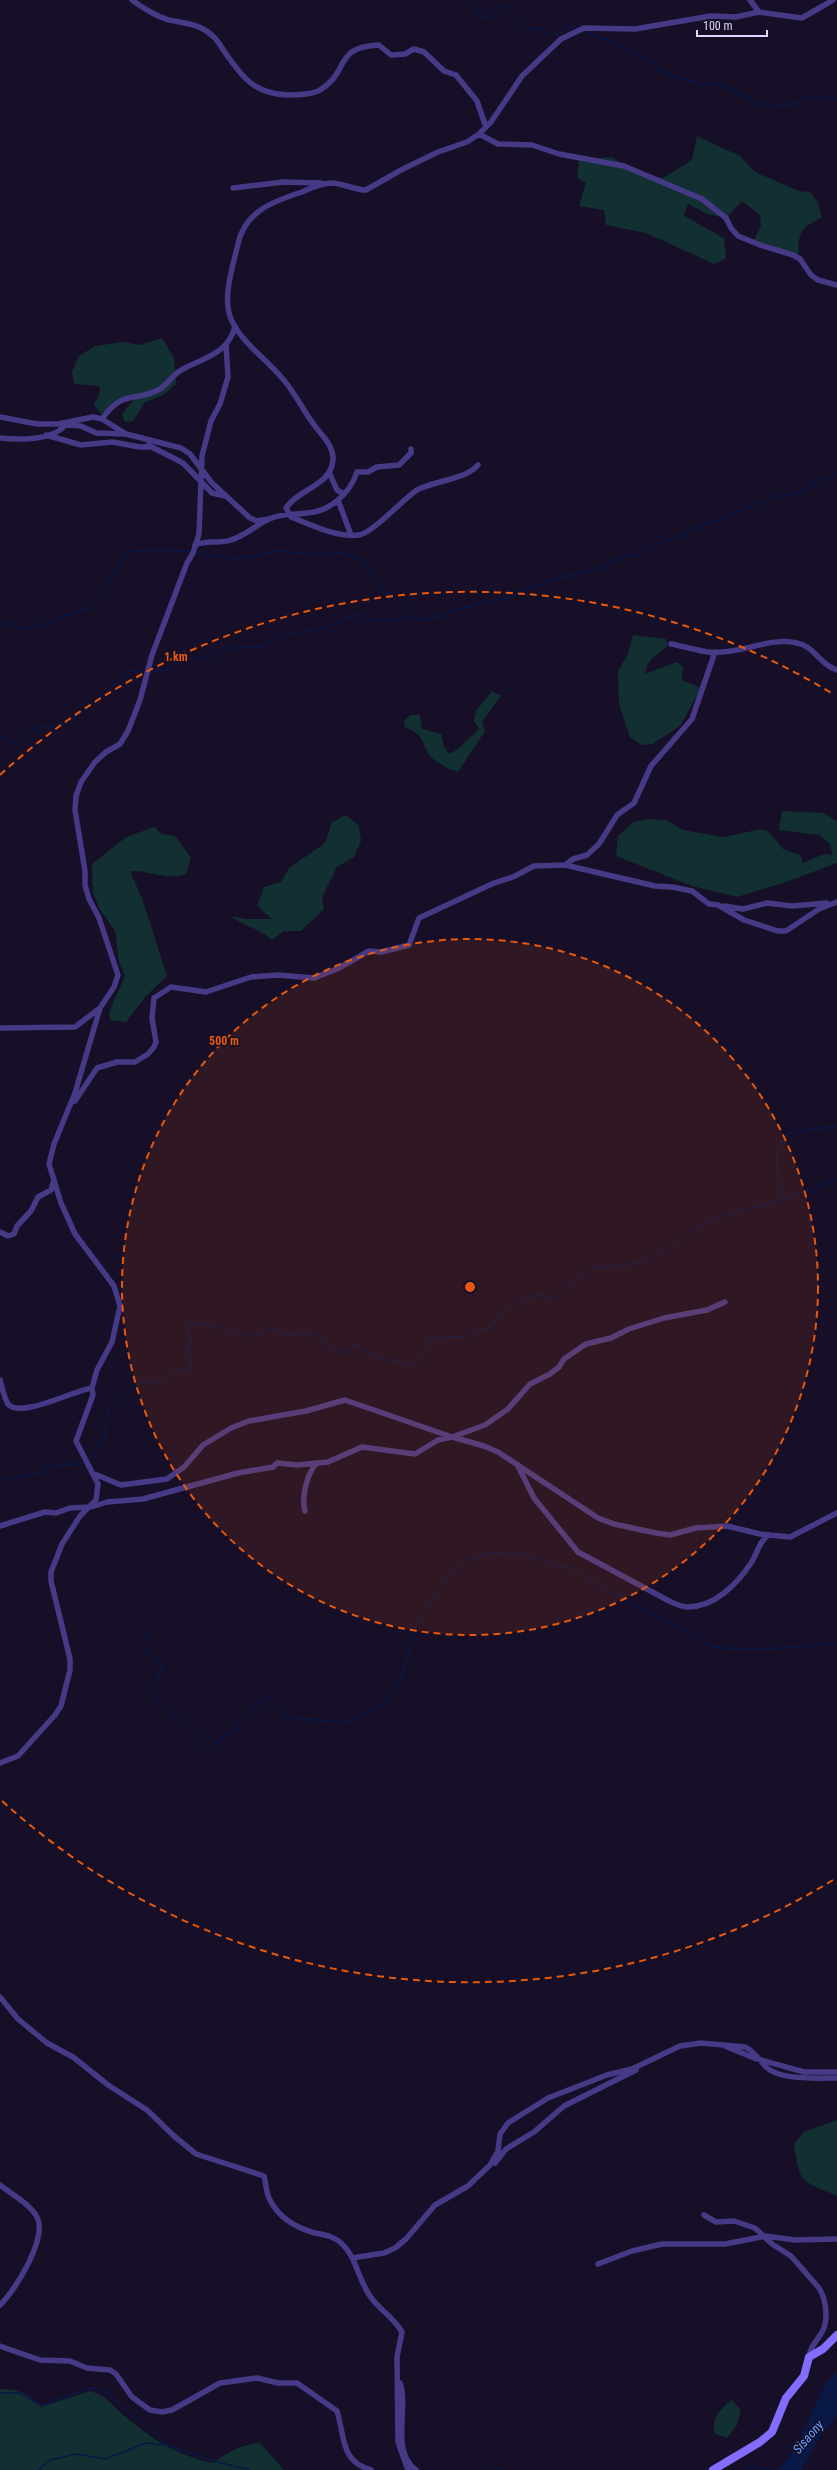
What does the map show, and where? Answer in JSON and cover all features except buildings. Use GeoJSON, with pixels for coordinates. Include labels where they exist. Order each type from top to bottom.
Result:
{"type":"FeatureCollection","features":[{"type":"Feature","properties":{"kind":"street"},"geometry":{"type":"LineString","coordinates":[[132,0],[154,15],[201,27],[217,39],[246,79],[261,90],[270,93],[299,95],[318,91],[332,80],[340,70],[345,57],[352,50],[364,46],[379,45],[391,55],[405,54],[414,49],[424,52],[444,71],[459,77],[477,101],[486,127]]}},
{"type":"Feature","properties":{"kind":"street"},"geometry":{"type":"LineString","coordinates":[[750,0],[759,12]]}},
{"type":"Feature","properties":{"kind":"street"},"geometry":{"type":"LineString","coordinates":[[233,188],[284,182],[327,183],[366,190],[401,170],[438,152],[467,142],[480,134],[522,76],[561,39],[582,29],[635,29],[711,16],[736,17],[759,12],[802,18],[832,0]]}},
{"type":"Feature","properties":{"kind":"street"},"geometry":{"type":"LineString","coordinates":[[480,134],[498,144],[532,145],[559,154],[624,166],[702,199],[726,218],[731,228],[738,236],[760,245],[793,255],[800,259],[811,275],[818,280],[837,285]]}},
{"type":"Feature","properties":{"kind":"street"},"geometry":{"type":"LineString","coordinates":[[327,183],[283,197],[266,205],[255,214],[242,230],[231,274],[231,317],[235,326],[284,380],[328,442],[333,458],[329,472],[315,486],[292,498],[286,508],[288,513],[291,517],[341,535],[360,535],[417,491],[449,478],[471,474],[478,465]]}},
{"type":"Feature","properties":{"kind":"street"},"geometry":{"type":"LineString","coordinates":[[102,419],[111,406],[128,397],[159,389],[182,369],[212,357],[233,336],[235,326]]}},
{"type":"Feature","properties":{"kind":"street"},"geometry":{"type":"LineString","coordinates":[[0,1763],[18,1756],[61,1706],[70,1670],[70,1659],[54,1598],[52,1572],[62,1544],[80,1516],[91,1507],[96,1500],[98,1484],[76,1441],[93,1395],[92,1388],[97,1370],[112,1342],[120,1306],[114,1286],[75,1234],[61,1203],[49,1164],[75,1094],[100,1008],[114,987],[118,975],[99,918],[89,899],[85,886],[85,871],[75,810],[76,796],[81,782],[95,762],[106,752],[120,744],[126,735],[140,700],[152,655],[199,534],[200,468],[211,421],[220,404],[228,377],[226,344]]}},
{"type":"Feature","properties":{"kind":"street"},"geometry":{"type":"LineString","coordinates":[[0,417],[37,424],[66,424],[81,426],[96,433],[126,434]]}},
{"type":"Feature","properties":{"kind":"street"},"geometry":{"type":"LineString","coordinates":[[58,424],[93,417],[102,419],[126,434],[181,448],[190,454],[200,468],[226,496],[250,518],[257,521],[288,513],[309,514],[333,504],[352,484],[357,472],[360,470],[368,472],[377,467],[399,465],[411,453],[411,449]]}},
{"type":"Feature","properties":{"kind":"street"},"geometry":{"type":"LineString","coordinates":[[0,438],[46,435],[63,428],[66,424]]}},
{"type":"Feature","properties":{"kind":"street"},"geometry":{"type":"LineString","coordinates":[[46,435],[81,445],[112,442],[140,447],[150,447]]}},
{"type":"Feature","properties":{"kind":"street"},"geometry":{"type":"LineString","coordinates":[[142,439],[150,447],[183,463],[188,470],[200,478],[204,487],[212,493],[226,496]]}},
{"type":"Feature","properties":{"kind":"street"},"geometry":{"type":"LineString","coordinates":[[329,472],[338,490],[344,494]]}},
{"type":"Feature","properties":{"kind":"street"},"geometry":{"type":"LineString","coordinates":[[338,500],[351,535]]}},
{"type":"Feature","properties":{"kind":"street"},"geometry":{"type":"LineString","coordinates":[[194,549],[200,543],[231,541],[269,519]]}},
{"type":"Feature","properties":{"kind":"street"},"geometry":{"type":"LineString","coordinates":[[671,644],[706,653],[741,650],[780,641],[790,641],[807,647],[824,665],[837,670]]}},
{"type":"Feature","properties":{"kind":"street"},"geometry":{"type":"LineString","coordinates":[[565,865],[573,859],[587,855],[591,852],[599,844],[617,815],[634,803],[651,766],[692,719],[715,652]]}},
{"type":"Feature","properties":{"kind":"street"},"geometry":{"type":"LineString","coordinates":[[67,1114],[72,1109],[85,1082],[97,1068],[117,1062],[135,1062],[148,1054],[154,1047],[156,1042],[152,1018],[154,998],[171,987],[206,992],[251,977],[278,975],[314,978],[337,969],[369,951],[381,952],[409,945],[419,918],[494,883],[513,877],[534,866],[565,865],[655,886],[672,887],[692,892],[709,904],[743,909],[767,903],[792,906],[837,902]]}},
{"type":"Feature","properties":{"kind":"street"},"geometry":{"type":"LineString","coordinates":[[718,905],[744,920],[778,931],[786,931],[830,903]]}},
{"type":"Feature","properties":{"kind":"street"},"geometry":{"type":"LineString","coordinates":[[0,1028],[75,1027],[100,1008]]}},
{"type":"Feature","properties":{"kind":"street"},"geometry":{"type":"LineString","coordinates":[[0,1232],[8,1236],[14,1234],[17,1226],[31,1211],[38,1197],[51,1190],[54,1178]]}},
{"type":"Feature","properties":{"kind":"street"},"geometry":{"type":"LineString","coordinates":[[0,1526],[45,1512],[56,1513],[70,1508],[91,1507],[107,1502],[143,1499],[238,1473],[272,1468],[277,1463],[297,1465],[316,1464],[334,1460],[362,1447],[415,1454],[438,1440],[452,1437],[485,1425],[508,1409],[530,1384],[550,1374],[564,1359],[586,1344],[611,1338],[629,1329],[664,1318],[707,1310],[726,1302]]}},
{"type":"Feature","properties":{"kind":"street"},"geometry":{"type":"LineString","coordinates":[[0,1380],[6,1400],[9,1405],[16,1408],[41,1405],[92,1388]]}},
{"type":"Feature","properties":{"kind":"street"},"geometry":{"type":"LineString","coordinates":[[92,1472],[121,1485],[167,1479],[184,1467],[203,1445],[231,1428],[249,1421],[306,1411],[345,1400],[452,1437],[484,1446],[516,1464],[592,1515],[614,1524],[670,1535],[696,1528],[715,1526],[741,1528],[769,1535],[790,1537],[837,1513]]}},
{"type":"Feature","properties":{"kind":"street"},"geometry":{"type":"LineString","coordinates":[[305,1512],[303,1502],[306,1487],[316,1464]]}},
{"type":"Feature","properties":{"kind":"street"},"geometry":{"type":"LineString","coordinates":[[516,1464],[534,1498],[578,1552],[668,1601],[684,1607],[706,1603],[728,1590],[751,1563],[763,1539],[769,1535]]}},
{"type":"Feature","properties":{"kind":"street"},"geometry":{"type":"LineString","coordinates":[[0,1997],[18,2019],[47,2043],[74,2057],[108,2085],[147,2110],[196,2154],[264,2176],[270,2199],[285,2219],[294,2225],[334,2237],[352,2258],[359,2278],[370,2297],[394,2319],[402,2332],[397,2357],[398,2442],[408,2470]]}},
{"type":"Feature","properties":{"kind":"street"},"geometry":{"type":"LineString","coordinates":[[352,2258],[384,2253],[395,2248],[406,2239],[435,2205],[468,2186],[488,2167],[498,2152],[500,2134],[508,2123],[548,2098],[607,2075],[632,2069],[647,2060],[680,2046],[715,2043],[745,2047],[752,2050],[769,2070],[776,2073],[798,2077],[837,2078]]}},
{"type":"Feature","properties":{"kind":"street"},"geometry":{"type":"LineString","coordinates":[[488,2167],[494,2164],[506,2149],[534,2132],[564,2106],[622,2079],[642,2067],[647,2060]]}},
{"type":"Feature","properties":{"kind":"street"},"geometry":{"type":"LineString","coordinates":[[760,2060],[804,2072],[837,2072]]}},
{"type":"Feature","properties":{"kind":"street"},"geometry":{"type":"LineString","coordinates":[[0,2185],[34,2212],[39,2219],[38,2241],[29,2263],[13,2291],[0,2306]]}},
{"type":"Feature","properties":{"kind":"street"},"geometry":{"type":"LineString","coordinates":[[704,2215],[716,2222],[744,2223],[766,2236],[772,2244],[799,2264],[823,2294],[825,2322],[822,2332],[810,2349],[804,2376],[786,2398],[772,2432],[755,2446],[713,2470]]}},
{"type":"Feature","properties":{"kind":"street"},"geometry":{"type":"LineString","coordinates":[[598,2264],[632,2251],[662,2244],[725,2244],[766,2236],[795,2240],[837,2239]]}},
{"type":"Feature","properties":{"kind":"street"},"geometry":{"type":"LineString","coordinates":[[808,2357],[823,2348],[837,2335]]}},
{"type":"Feature","properties":{"kind":"street"},"geometry":{"type":"LineString","coordinates":[[0,2346],[40,2360],[70,2361],[87,2368],[110,2370],[116,2374],[132,2397],[150,2410],[162,2412],[183,2405],[220,2383],[257,2378],[278,2383],[297,2383],[337,2411],[348,2454],[359,2466],[371,2470]]}},
{"type":"Feature","properties":{"kind":"street"},"geometry":{"type":"LineString","coordinates":[[398,2377],[403,2399],[403,2448],[408,2460],[416,2470]]}},
{"type":"Feature","properties":{"kind":"green space"},"geometry":{"type":"Polygon","coordinates":[[[697,136],[740,156],[755,172],[799,191],[810,192],[818,203],[822,218],[808,225],[801,233],[799,260],[753,243],[761,225],[760,215],[742,201],[726,218],[708,214],[688,204],[684,216],[724,238],[726,258],[714,264],[646,233],[606,225],[604,210],[579,206],[586,183],[577,178],[579,160],[611,157],[645,176],[663,178],[692,160],[697,136]]]}},
{"type":"Feature","properties":{"kind":"green space"},"geometry":{"type":"Polygon","coordinates":[[[162,338],[174,358],[176,384],[163,395],[145,402],[133,421],[125,422],[122,414],[134,399],[121,403],[104,418],[94,405],[100,391],[99,386],[74,384],[72,372],[79,356],[95,346],[123,342],[140,345],[162,338]]]}},
{"type":"Feature","properties":{"kind":"green space"},"geometry":{"type":"Polygon","coordinates":[[[633,635],[666,639],[668,646],[650,661],[645,674],[677,662],[683,666],[682,680],[701,688],[681,725],[653,744],[641,745],[630,737],[619,704],[618,671],[628,654],[633,635]]]}},
{"type":"Feature","properties":{"kind":"green space"},"geometry":{"type":"Polygon","coordinates":[[[492,691],[501,696],[482,722],[485,731],[458,772],[445,767],[433,759],[426,750],[421,738],[412,730],[405,727],[404,721],[410,715],[420,715],[422,729],[441,734],[444,746],[449,754],[458,749],[479,729],[474,721],[476,711],[492,691]]]}},
{"type":"Feature","properties":{"kind":"green space"},"geometry":{"type":"Polygon","coordinates":[[[782,811],[823,813],[837,821],[837,863],[789,881],[737,897],[692,886],[616,856],[618,836],[633,822],[648,819],[667,820],[683,830],[723,837],[762,829],[770,833],[783,849],[800,855],[803,863],[824,854],[833,855],[829,843],[819,835],[779,830],[782,811]]]}},
{"type":"Feature","properties":{"kind":"green space"},"geometry":{"type":"Polygon","coordinates":[[[346,815],[359,826],[361,841],[354,857],[337,867],[322,897],[324,909],[301,931],[284,931],[272,940],[262,932],[231,916],[246,919],[272,919],[257,906],[264,887],[281,882],[289,868],[325,843],[332,822],[346,815]]]}},
{"type":"Feature","properties":{"kind":"green space"},"geometry":{"type":"Polygon","coordinates":[[[154,827],[162,834],[175,836],[191,858],[186,874],[179,876],[165,876],[130,871],[143,901],[167,976],[145,997],[126,1022],[110,1020],[109,1012],[125,976],[119,962],[115,931],[99,908],[93,893],[92,864],[126,837],[154,827]]]}},
{"type":"Feature","properties":{"kind":"green space"},"geometry":{"type":"Polygon","coordinates":[[[837,2120],[837,2196],[809,2183],[804,2179],[800,2174],[798,2167],[794,2144],[804,2132],[837,2120]]]}},
{"type":"Feature","properties":{"kind":"green space"},"geometry":{"type":"Polygon","coordinates":[[[0,2389],[13,2390],[23,2393],[41,2407],[90,2391],[106,2399],[147,2434],[188,2456],[213,2463],[235,2449],[254,2443],[260,2443],[284,2470],[0,2470],[0,2389]]]}},
{"type":"Feature","properties":{"kind":"green space"},"geometry":{"type":"Polygon","coordinates":[[[732,2400],[741,2410],[737,2425],[727,2438],[715,2434],[714,2423],[720,2410],[732,2400]]]}},
{"type":"Feature","properties":{"kind":"water","name":"Sisaony"},"geometry":{"type":"Polygon","coordinates":[[[837,2372],[837,2416],[822,2434],[801,2470],[777,2470],[794,2448],[822,2391],[829,2380],[837,2372]]]}},
{"type":"Feature","properties":{"kind":"waterway"},"geometry":{"type":"LineString","coordinates":[[466,0],[485,19],[502,4],[515,18],[530,29],[541,29],[546,34],[555,35],[569,28],[580,28]]}},
{"type":"Feature","properties":{"kind":"waterway"},"geometry":{"type":"LineString","coordinates":[[583,31],[626,47],[644,57],[657,68],[678,78],[703,85],[716,82],[758,103],[770,106],[793,104],[808,98],[837,99]]}},
{"type":"Feature","properties":{"kind":"waterway"},"geometry":{"type":"LineString","coordinates":[[149,672],[168,670],[180,659],[209,658],[229,648],[263,647],[276,638],[298,632],[322,629],[351,616],[357,615],[363,621],[410,618],[426,620],[479,603],[509,597],[550,580],[594,570],[627,556],[642,553],[666,540],[676,538],[709,523],[778,496],[800,492],[816,482],[837,474]]}},
{"type":"Feature","properties":{"kind":"waterway"},"geometry":{"type":"LineString","coordinates":[[0,622],[27,630],[87,608],[129,552],[152,550],[192,551]]}},
{"type":"Feature","properties":{"kind":"waterway"},"geometry":{"type":"LineString","coordinates":[[196,551],[208,556],[238,559],[278,551],[321,555],[343,553],[361,560],[367,565],[371,575],[383,590],[418,618]]}},
{"type":"Feature","properties":{"kind":"waterway"},"geometry":{"type":"LineString","coordinates":[[0,738],[16,743],[38,728],[53,727],[72,720],[113,687],[128,671],[145,672]]}},
{"type":"Feature","properties":{"kind":"waterway"},"geometry":{"type":"LineString","coordinates":[[785,1199],[779,1183],[776,1166],[778,1148],[782,1141],[792,1133],[837,1126]]}},
{"type":"Feature","properties":{"kind":"waterway"},"geometry":{"type":"LineString","coordinates":[[88,1462],[105,1438],[107,1411],[112,1404],[145,1379],[151,1385],[184,1368],[189,1372],[192,1370],[187,1347],[192,1344],[186,1324],[198,1323],[257,1337],[263,1327],[292,1336],[304,1333],[322,1337],[325,1346],[346,1354],[355,1344],[366,1353],[374,1356],[414,1364],[418,1363],[430,1338],[473,1336],[475,1331],[488,1328],[495,1322],[496,1317],[522,1301],[540,1294],[552,1299],[594,1267],[621,1266],[640,1262],[677,1243],[699,1227],[731,1213],[788,1198],[837,1179]]}},
{"type":"Feature","properties":{"kind":"waterway"},"geometry":{"type":"LineString","coordinates":[[0,1481],[41,1472],[42,1467],[85,1463]]}},
{"type":"Feature","properties":{"kind":"waterway"},"geometry":{"type":"LineString","coordinates":[[151,1629],[143,1641],[146,1651],[162,1666],[158,1678],[153,1684],[158,1698],[166,1708],[191,1729],[199,1742],[210,1746],[230,1733],[267,1697],[273,1701],[281,1712],[291,1718],[337,1722],[349,1721],[386,1701],[397,1687],[403,1672],[418,1620],[444,1580],[468,1559],[495,1553],[521,1554],[569,1568],[709,1645],[739,1649],[772,1649],[837,1644]]}},
{"type":"Feature","properties":{"kind":"waterway"},"geometry":{"type":"LineString","coordinates":[[0,2393],[20,2393],[42,2406],[89,2388],[104,2390],[125,2411],[150,2426],[165,2445],[214,2461],[250,2470]]}},
{"type":"Feature","properties":{"kind":"waterway"},"geometry":{"type":"LineString","coordinates":[[38,2470],[50,2460],[76,2454],[105,2459],[146,2443],[165,2445]]}},
{"type":"Feature","properties":{"kind":"waterway"},"geometry":{"type":"LineString","coordinates":[[744,2470],[750,2467],[770,2470]]}},
{"type":"Feature","properties":{"kind":"waterway"},"geometry":{"type":"LineString","coordinates":[[493,2470],[503,2470]]}}]}
